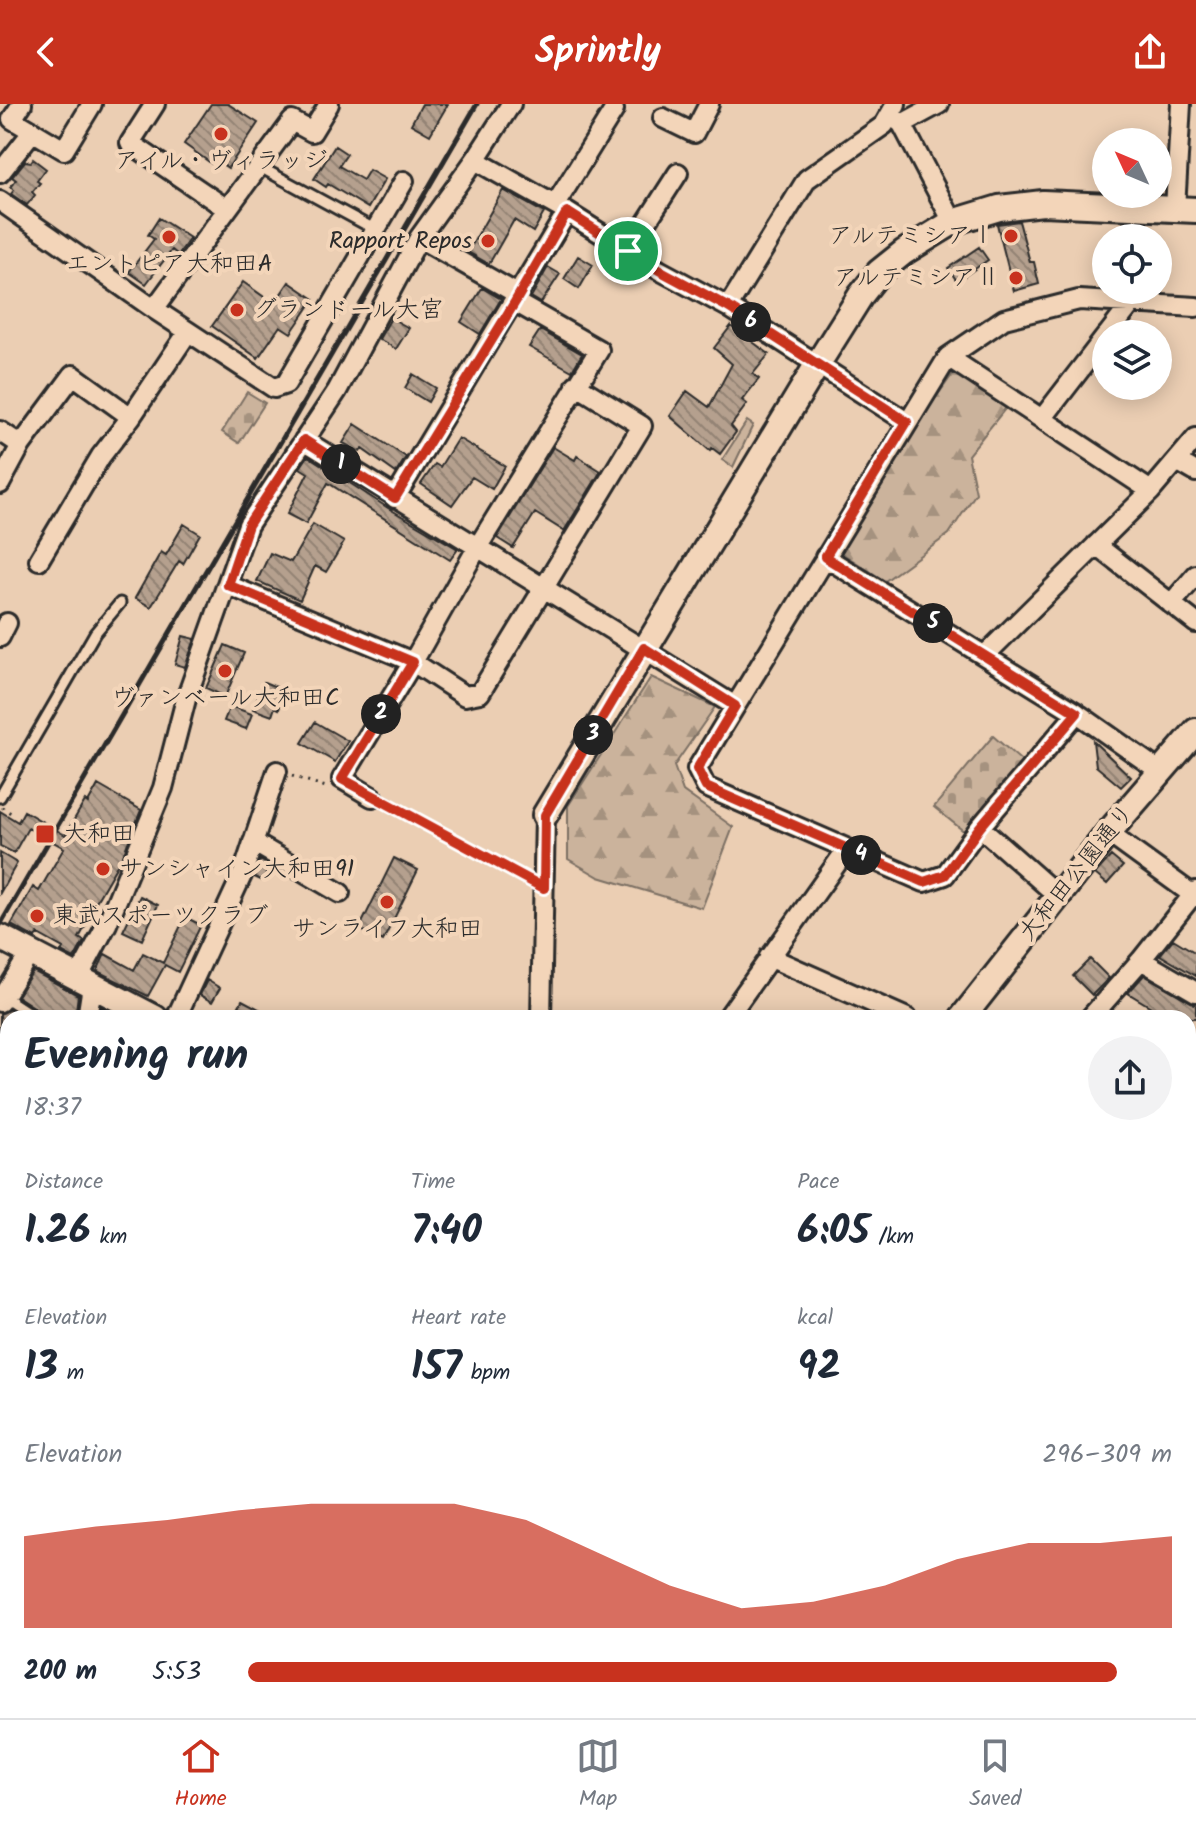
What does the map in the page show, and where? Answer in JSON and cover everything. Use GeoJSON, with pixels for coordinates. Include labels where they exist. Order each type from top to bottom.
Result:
{"type":"FeatureCollection","features":[{"type":"Feature","properties":{"kind":"street"},"geometry":{"type":"LineString","coordinates":[[22,104],[12,119],[64,150],[92,104]]}},
{"type":"Feature","properties":{"kind":"street"},"geometry":{"type":"LineString","coordinates":[[155,104],[130,143],[227,209]]}},
{"type":"Feature","properties":{"kind":"street"},"geometry":{"type":"LineString","coordinates":[[154,309],[292,121],[312,132],[329,104]]}},
{"type":"Feature","properties":{"kind":"street"},"geometry":{"type":"LineString","coordinates":[[87,1010],[85,982],[163,788],[186,699],[248,525],[337,391],[419,238],[511,104]]}},
{"type":"Feature","properties":{"kind":"street"},"geometry":{"type":"LineString","coordinates":[[663,118],[694,133],[709,104]]}},
{"type":"Feature","properties":{"kind":"street"},"geometry":{"type":"LineString","coordinates":[[728,307],[807,179],[896,114],[939,104]]}},
{"type":"Feature","properties":{"kind":"street"},"geometry":{"type":"LineString","coordinates":[[541,1010],[545,815],[861,295],[879,272],[904,252],[953,222],[999,208],[1043,203],[1186,210],[1181,104]]}},
{"type":"Feature","properties":{"kind":"street"},"geometry":{"type":"LineString","coordinates":[[395,498],[517,298],[614,110]]}},
{"type":"Feature","properties":{"kind":"street"},"geometry":{"type":"LineString","coordinates":[[896,114],[953,222]]}},
{"type":"Feature","properties":{"kind":"street"},"geometry":{"type":"LineString","coordinates":[[0,173],[33,131]]}},
{"type":"Feature","properties":{"kind":"street"},"geometry":{"type":"LineString","coordinates":[[475,160],[728,307],[907,422]]}},
{"type":"Feature","properties":{"kind":"street"},"geometry":{"type":"LineString","coordinates":[[628,251],[678,173]]}},
{"type":"Feature","properties":{"kind":"street"},"geometry":{"type":"LineString","coordinates":[[0,201],[274,388],[286,384],[404,181]]}},
{"type":"Feature","properties":{"kind":"street"},"geometry":{"type":"LineString","coordinates":[[372,797],[342,779],[477,548],[599,350],[419,238]]}},
{"type":"Feature","properties":{"kind":"street"},"geometry":{"type":"LineString","coordinates":[[1077,713],[980,827],[945,875],[924,882],[706,787],[697,769],[948,357],[1004,319],[1079,300],[1092,301]]}},
{"type":"Feature","properties":{"kind":"street"},"geometry":{"type":"LineString","coordinates":[[1119,320],[1131,304]]}},
{"type":"Feature","properties":{"kind":"street"},"geometry":{"type":"LineString","coordinates":[[1148,304],[1196,307]]}},
{"type":"Feature","properties":{"kind":"street"},"geometry":{"type":"LineString","coordinates":[[39,560],[101,456],[188,332]]}},
{"type":"Feature","properties":{"kind":"street"},"geometry":{"type":"LineString","coordinates":[[1042,419],[1092,354]]}},
{"type":"Feature","properties":{"kind":"street"},"geometry":{"type":"LineString","coordinates":[[948,357],[1151,491]]}},
{"type":"Feature","properties":{"kind":"street"},"geometry":{"type":"LineString","coordinates":[[0,484],[21,445],[73,375],[131,417]]}},
{"type":"Feature","properties":{"kind":"street"},"geometry":{"type":"LineString","coordinates":[[228,585],[413,662],[465,696],[480,693],[642,426],[576,385]]}},
{"type":"Feature","properties":{"kind":"street"},"geometry":{"type":"LineString","coordinates":[[0,431],[21,445]]}},
{"type":"Feature","properties":{"kind":"street"},"geometry":{"type":"LineString","coordinates":[[985,655],[1151,491],[1196,438]]}},
{"type":"Feature","properties":{"kind":"street"},"geometry":{"type":"LineString","coordinates":[[304,440],[735,706]]}},
{"type":"Feature","properties":{"kind":"street"},"geometry":{"type":"LineString","coordinates":[[1177,461],[1196,472]]}},
{"type":"Feature","properties":{"kind":"street"},"geometry":{"type":"LineString","coordinates":[[1096,545],[1196,623]]}},
{"type":"Feature","properties":{"kind":"street"},"geometry":{"type":"LineString","coordinates":[[825,557],[1077,713],[1161,772]]}},
{"type":"Feature","properties":{"kind":"street"},"geometry":{"type":"LineString","coordinates":[[1171,604],[1196,575]]}},
{"type":"Feature","properties":{"kind":"street","name":"大和田公園通り"},"geometry":{"type":"LineString","coordinates":[[968,1010],[1057,895],[1196,731]]}},
{"type":"Feature","properties":{"kind":"street"},"geometry":{"type":"LineString","coordinates":[[180,1010],[243,873],[277,771]]}},
{"type":"Feature","properties":{"kind":"street"},"geometry":{"type":"LineString","coordinates":[[980,827],[1057,895]]}},
{"type":"Feature","properties":{"kind":"street"},"geometry":{"type":"LineString","coordinates":[[1097,1010],[1195,894],[1108,833]]}},
{"type":"Feature","properties":{"kind":"street"},"geometry":{"type":"LineString","coordinates":[[253,842],[340,893]]}},
{"type":"Feature","properties":{"kind":"street"},"geometry":{"type":"LineString","coordinates":[[733,1010],[847,849]]}},
{"type":"Feature","properties":{"kind":"street"},"geometry":{"type":"LineString","coordinates":[[0,937],[139,1010]]}},
{"type":"Feature","properties":{"kind":"street"},"geometry":{"type":"LineString","coordinates":[[2,999],[30,953]]}},
{"type":"Feature","properties":{"kind":"street"},"geometry":{"type":"LineString","coordinates":[[769,957],[889,1010]]}},
{"type":"Feature","properties":{"kind":"street"},"geometry":{"type":"LineString","coordinates":[[1141,960],[1196,992]]}},
{"type":"Feature","properties":{"kind":"lane"},"geometry":{"type":"LineString","coordinates":[[260,167],[376,230]]}},
{"type":"Feature","properties":{"kind":"lane"},"geometry":{"type":"LineString","coordinates":[[0,797],[95,633],[120,603]]}},
{"type":"Feature","properties":{"kind":"lane"},"geometry":{"type":"LineString","coordinates":[[2,999],[23,1010]]}},
{"type":"Feature","properties":{"kind":"path"},"geometry":{"type":"LineString","coordinates":[[277,771],[325,788],[342,779]]}},
{"type":"Feature","properties":{"kind":"path"},"geometry":{"type":"LineString","coordinates":[[372,797],[544,888]]}},
{"type":"Feature","properties":{"kind":"path"},"geometry":{"type":"LineString","coordinates":[[0,806],[12,814]]}},
{"type":"Feature","properties":{"kind":"green space"},"geometry":{"type":"Polygon","coordinates":[[[957,368],[1009,404],[968,455],[976,493],[949,534],[885,581],[840,552],[913,430],[957,368]]]}},
{"type":"Feature","properties":{"kind":"green space"},"geometry":{"type":"Polygon","coordinates":[[[247,392],[265,403],[239,443],[222,432],[247,392]]]}},
{"type":"Feature","properties":{"kind":"green space"},"geometry":{"type":"Polygon","coordinates":[[[747,421],[753,425],[733,467],[722,460],[747,421]]]}},
{"type":"Feature","properties":{"kind":"green space"},"geometry":{"type":"Polygon","coordinates":[[[651,677],[715,707],[674,766],[683,791],[733,827],[702,908],[599,877],[568,859],[568,806],[651,677]]]}},
{"type":"Feature","properties":{"kind":"green space"},"geometry":{"type":"Polygon","coordinates":[[[993,736],[1025,764],[966,833],[934,807],[993,736]]]}},
{"type":"Feature","properties":{"kind":"building","name":"アイル・ヴィラッジ"},"geometry":{"type":"Polygon","coordinates":[[[211,104],[228,104],[258,123],[228,168],[216,160],[212,164],[184,144],[211,104]]]}},
{"type":"Feature","properties":{"kind":"building"},"geometry":{"type":"Polygon","coordinates":[[[422,104],[448,104],[430,135],[411,124],[422,104]]]}},
{"type":"Feature","properties":{"kind":"building"},"geometry":{"type":"Polygon","coordinates":[[[335,146],[347,154],[339,166],[363,180],[369,170],[385,179],[368,208],[314,179],[335,146]]]}},
{"type":"Feature","properties":{"kind":"building"},"geometry":{"type":"Polygon","coordinates":[[[33,159],[46,169],[32,192],[35,195],[27,205],[11,194],[14,190],[10,187],[16,180],[12,177],[25,161],[31,162],[33,159]]]}},
{"type":"Feature","properties":{"kind":"building"},"geometry":{"type":"Polygon","coordinates":[[[503,190],[544,213],[533,232],[514,220],[489,264],[468,252],[503,190]]]}},
{"type":"Feature","properties":{"kind":"building"},"geometry":{"type":"Polygon","coordinates":[[[159,218],[190,238],[178,255],[172,250],[146,284],[129,272],[154,239],[148,235],[159,218]]]}},
{"type":"Feature","properties":{"kind":"building"},"geometry":{"type":"Polygon","coordinates":[[[1019,221],[1039,284],[1014,291],[997,224],[1019,221]]]}},
{"type":"Feature","properties":{"kind":"building"},"geometry":{"type":"Polygon","coordinates":[[[979,247],[988,260],[957,281],[948,268],[979,247]]]}},
{"type":"Feature","properties":{"kind":"building"},"geometry":{"type":"Polygon","coordinates":[[[578,256],[593,265],[579,289],[564,279],[578,256]]]}},
{"type":"Feature","properties":{"kind":"building"},"geometry":{"type":"Polygon","coordinates":[[[548,267],[560,274],[541,303],[531,297],[548,267]]]}},
{"type":"Feature","properties":{"kind":"building"},"geometry":{"type":"Polygon","coordinates":[[[243,282],[270,301],[272,298],[276,301],[289,282],[314,299],[291,333],[280,326],[258,358],[212,326],[243,282]]]}},
{"type":"Feature","properties":{"kind":"building"},"geometry":{"type":"Polygon","coordinates":[[[482,288],[501,299],[480,334],[461,322],[482,288]]]}},
{"type":"Feature","properties":{"kind":"building"},"geometry":{"type":"Polygon","coordinates":[[[391,318],[409,328],[396,349],[379,339],[391,318]]]}},
{"type":"Feature","properties":{"kind":"building"},"geometry":{"type":"Polygon","coordinates":[[[731,326],[769,354],[753,374],[759,379],[742,400],[747,404],[731,426],[736,432],[720,454],[712,448],[710,451],[670,416],[687,391],[709,407],[732,364],[714,348],[731,326]]]}},
{"type":"Feature","properties":{"kind":"building"},"geometry":{"type":"Polygon","coordinates":[[[540,330],[582,354],[572,371],[529,347],[540,330]]]}},
{"type":"Feature","properties":{"kind":"building"},"geometry":{"type":"Polygon","coordinates":[[[413,374],[436,388],[428,402],[405,388],[413,374]]]}},
{"type":"Feature","properties":{"kind":"building"},"geometry":{"type":"Polygon","coordinates":[[[355,424],[406,457],[396,473],[362,449],[360,452],[343,443],[355,424]]]}},
{"type":"Feature","properties":{"kind":"building"},"geometry":{"type":"Polygon","coordinates":[[[458,438],[505,466],[492,489],[472,477],[452,505],[421,484],[435,464],[440,467],[458,438]]]}},
{"type":"Feature","properties":{"kind":"building"},"geometry":{"type":"Polygon","coordinates":[[[553,447],[575,460],[577,456],[601,471],[564,531],[535,513],[513,548],[497,538],[553,447]]]}},
{"type":"Feature","properties":{"kind":"building"},"geometry":{"type":"Polygon","coordinates":[[[308,456],[458,549],[450,560],[328,483],[306,524],[287,514],[308,473],[300,468],[308,456]]]}},
{"type":"Feature","properties":{"kind":"building"},"geometry":{"type":"Polygon","coordinates":[[[184,524],[200,534],[183,564],[179,561],[151,607],[135,598],[161,552],[166,555],[184,524]]]}},
{"type":"Feature","properties":{"kind":"building"},"geometry":{"type":"Polygon","coordinates":[[[313,524],[344,542],[326,572],[315,566],[300,600],[257,581],[270,553],[291,562],[313,524]]]}},
{"type":"Feature","properties":{"kind":"building"},"geometry":{"type":"Polygon","coordinates":[[[183,636],[195,639],[185,667],[175,664],[183,636]]]}},
{"type":"Feature","properties":{"kind":"building","name":"ヴァンベール大和田C"},"geometry":{"type":"Polygon","coordinates":[[[225,645],[244,653],[225,697],[206,688],[225,645]]]}},
{"type":"Feature","properties":{"kind":"building"},"geometry":{"type":"Polygon","coordinates":[[[264,682],[286,691],[279,709],[275,707],[272,716],[253,709],[264,682]]]}},
{"type":"Feature","properties":{"kind":"building"},"geometry":{"type":"Polygon","coordinates":[[[230,706],[252,714],[246,729],[224,721],[230,706]]]}},
{"type":"Feature","properties":{"kind":"building"},"geometry":{"type":"Polygon","coordinates":[[[315,722],[348,741],[335,762],[302,743],[315,722]]]}},
{"type":"Feature","properties":{"kind":"building"},"geometry":{"type":"Polygon","coordinates":[[[1093,741],[1131,777],[1121,787],[1096,766],[1093,741]]]}},
{"type":"Feature","properties":{"kind":"building"},"geometry":{"type":"Polygon","coordinates":[[[98,785],[141,810],[123,855],[83,924],[86,925],[79,938],[84,941],[74,959],[61,952],[63,948],[38,934],[35,938],[11,925],[33,887],[39,891],[64,848],[28,828],[14,853],[0,846],[0,811],[18,822],[24,811],[65,835],[98,785]]]}},
{"type":"Feature","properties":{"kind":"building"},"geometry":{"type":"Polygon","coordinates":[[[0,853],[17,863],[0,893],[0,853]]]}},
{"type":"Feature","properties":{"kind":"building"},"geometry":{"type":"Polygon","coordinates":[[[1111,856],[1123,866],[1107,884],[1095,874],[1111,856]]]}},
{"type":"Feature","properties":{"kind":"building","name":"サンライフ大和田"},"geometry":{"type":"Polygon","coordinates":[[[394,858],[418,870],[383,941],[359,929],[394,858]]]}},
{"type":"Feature","properties":{"kind":"building"},"geometry":{"type":"Polygon","coordinates":[[[260,860],[271,867],[263,881],[254,877],[260,860]]]}},
{"type":"Feature","properties":{"kind":"building"},"geometry":{"type":"Polygon","coordinates":[[[140,896],[158,905],[142,940],[123,931],[140,896]]]}},
{"type":"Feature","properties":{"kind":"building"},"geometry":{"type":"Polygon","coordinates":[[[185,917],[201,925],[178,972],[165,965],[148,996],[97,971],[105,954],[134,970],[143,953],[163,963],[185,917]]]}},
{"type":"Feature","properties":{"kind":"building"},"geometry":{"type":"Polygon","coordinates":[[[1173,939],[1196,953],[1196,976],[1160,955],[1173,939]]]}},
{"type":"Feature","properties":{"kind":"building"},"geometry":{"type":"Polygon","coordinates":[[[1090,959],[1109,978],[1092,995],[1073,976],[1090,959]]]}},
{"type":"Feature","properties":{"kind":"building"},"geometry":{"type":"Polygon","coordinates":[[[33,971],[78,995],[76,1010],[37,1010],[17,996],[33,971]]]}},
{"type":"Feature","properties":{"kind":"building"},"geometry":{"type":"Polygon","coordinates":[[[1144,975],[1196,1005],[1196,1010],[1156,1010],[1128,993],[1144,975]]]}},
{"type":"Feature","properties":{"kind":"building"},"geometry":{"type":"Polygon","coordinates":[[[207,980],[220,988],[212,1002],[200,995],[207,980]]]}},
{"type":"Feature","properties":{"kind":"building"},"geometry":{"type":"Polygon","coordinates":[[[242,1000],[261,1010],[237,1010],[242,1000]]]}},
{"type":"Feature","properties":{"kind":"railway"},"geometry":{"type":"LineString","coordinates":[[0,925],[477,104]]}},
{"type":"Feature","properties":{"kind":"place","name":"アイル・ヴィラッジ"},"geometry":{"type":"Point","coordinates":[221,134]}},
{"type":"Feature","properties":{"kind":"place","name":"アルテミシアⅠ"},"geometry":{"type":"Point","coordinates":[1011,236]}},
{"type":"Feature","properties":{"kind":"place","name":"エントピア大和田A"},"geometry":{"type":"Point","coordinates":[169,237]}},
{"type":"Feature","properties":{"kind":"place","name":"Rapport Repos"},"geometry":{"type":"Point","coordinates":[488,241]}},
{"type":"Feature","properties":{"kind":"place","name":"アルテミシアⅡ"},"geometry":{"type":"Point","coordinates":[1016,278]}},
{"type":"Feature","properties":{"kind":"place","name":"グランドール大宮"},"geometry":{"type":"Point","coordinates":[237,310]}},
{"type":"Feature","properties":{"kind":"place","name":"ヴァンベール大和田C"},"geometry":{"type":"Point","coordinates":[225,671]}},
{"type":"Feature","properties":{"kind":"place","name":"大和田"},"geometry":{"type":"Point","coordinates":[45,834]}},
{"type":"Feature","properties":{"kind":"place","name":"サンシャイン大和田91"},"geometry":{"type":"Point","coordinates":[103,869]}},
{"type":"Feature","properties":{"kind":"place","name":"サンライフ大和田"},"geometry":{"type":"Point","coordinates":[387,902]}},
{"type":"Feature","properties":{"kind":"place","name":"東武スポーツクラブ"},"geometry":{"type":"Point","coordinates":[37,916]}},
{"type":"Feature","properties":{"kind":"route"},"geometry":{"type":"LineString","coordinates":[[567,212],[628,251],[728,307],[907,422],[825,557],[1077,713],[980,827],[945,875],[924,882],[706,787],[697,769],[735,706],[644,648],[545,815],[544,888],[342,779],[413,662],[228,585],[248,525],[304,440],[395,498],[567,212]]}}]}
